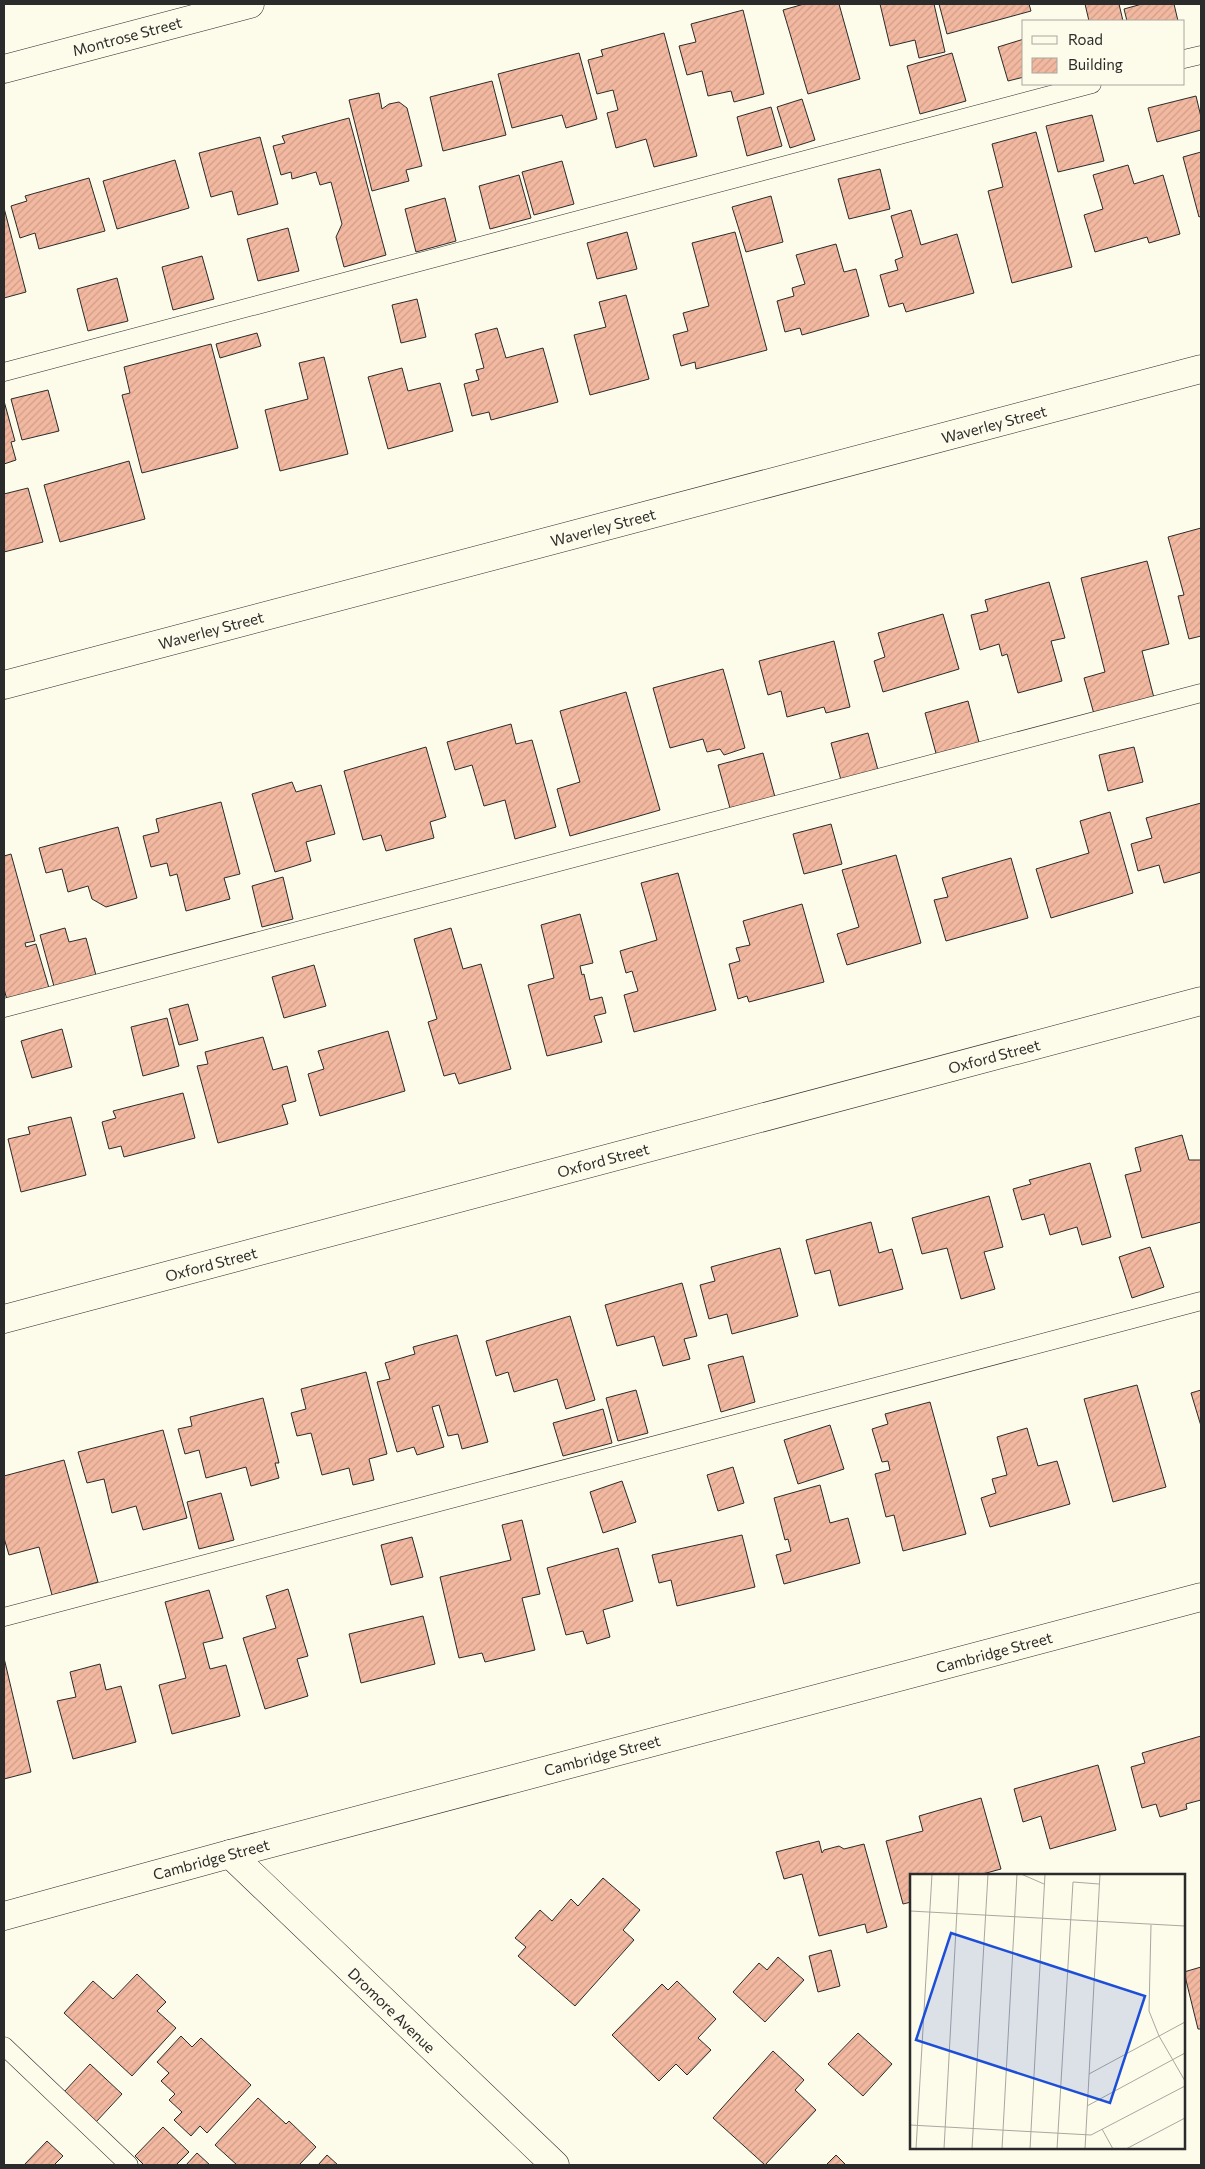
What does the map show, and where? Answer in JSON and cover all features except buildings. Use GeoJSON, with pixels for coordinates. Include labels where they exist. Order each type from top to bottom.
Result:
{"type":"FeatureCollection","features":[{"type":"Feature","properties":{"kind":"street","name":"Montrose Street"},"geometry":{"type":"LineString","coordinates":[[4,69],[250,4]]}},
{"type":"Feature","properties":{"kind":"street","name":"Waverley Street"},"geometry":{"type":"LineString","coordinates":[[4,685],[1201,369]]}},
{"type":"Feature","properties":{"kind":"street","name":"Oxford Street"},"geometry":{"type":"LineString","coordinates":[[4,1318],[1201,1001]]}},
{"type":"Feature","properties":{"kind":"street","name":"Cambridge Street"},"geometry":{"type":"LineString","coordinates":[[4,1916],[230,1854],[1201,1597]]}},
{"type":"Feature","properties":{"kind":"street","name":"Dromore Avenue"},"geometry":{"type":"LineString","coordinates":[[230,1854],[555,2165]]}},
{"type":"Feature","properties":{"kind":"lane"},"geometry":{"type":"LineString","coordinates":[[1185,59],[1201,55]]}},
{"type":"Feature","properties":{"kind":"lane"},"geometry":{"type":"LineString","coordinates":[[4,372],[1088,85]]}},
{"type":"Feature","properties":{"kind":"lane"},"geometry":{"type":"LineString","coordinates":[[4,1008],[1201,693]]}},
{"type":"Feature","properties":{"kind":"lane"},"geometry":{"type":"LineString","coordinates":[[4,1618],[1201,1301]]}},
{"type":"Feature","properties":{"kind":"lane"},"geometry":{"type":"LineString","coordinates":[[4,2046],[129,2165]]}}]}
